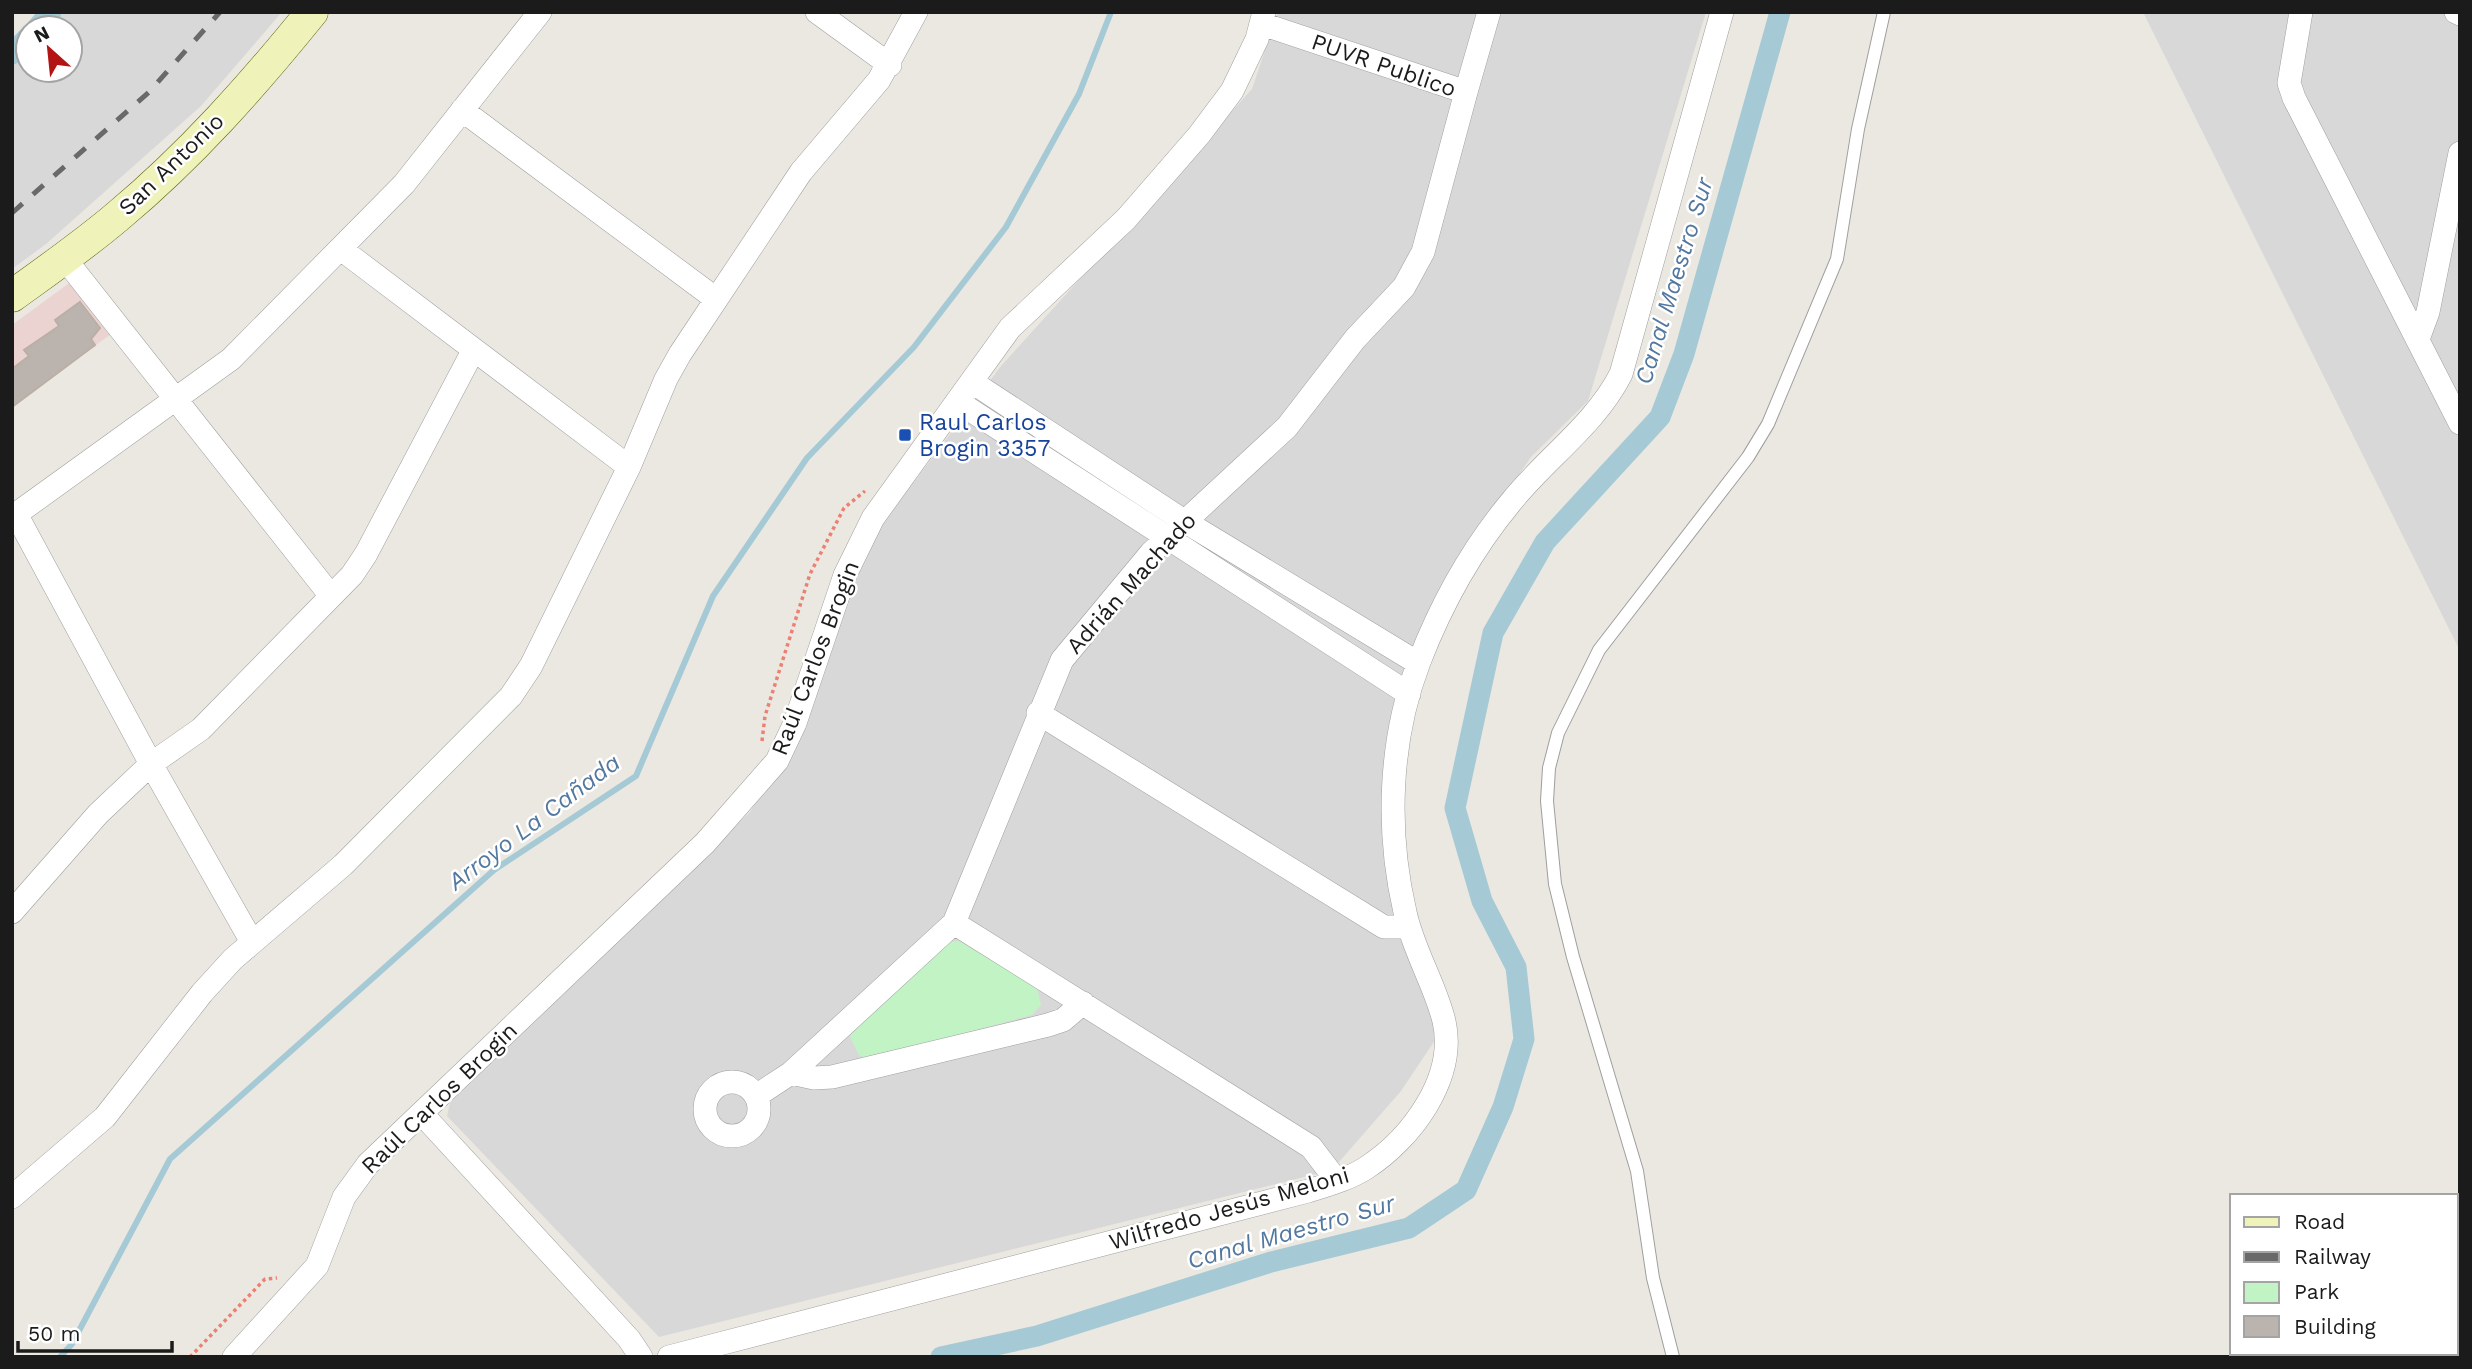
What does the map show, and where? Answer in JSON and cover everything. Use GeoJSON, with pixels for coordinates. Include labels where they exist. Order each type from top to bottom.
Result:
{"type":"FeatureCollection","features":[{"type":"Feature","properties":{"kind":"main road","name":"San Antonio"},"geometry":{"type":"LineString","coordinates":[[12,296],[65,259],[119,216],[175,164],[269,65],[312,12]]}},
{"type":"Feature","properties":{"kind":"street"},"geometry":{"type":"LineString","coordinates":[[252,942],[14,515],[231,359],[404,184],[540,12]]}},
{"type":"Feature","properties":{"kind":"street"},"geometry":{"type":"LineString","coordinates":[[817,12],[890,65]]}},
{"type":"Feature","properties":{"kind":"street"},"geometry":{"type":"LineString","coordinates":[[12,1197],[106,1117],[202,993],[252,942],[344,865],[511,696],[531,666],[629,467],[666,379],[801,172],[890,65],[916,12]]}},
{"type":"Feature","properties":{"kind":"street","name":"PUVR Publico"},"geometry":{"type":"LineString","coordinates":[[1263,18],[1466,92],[1489,12]]}},
{"type":"Feature","properties":{"kind":"street","name":"Wilfredo Jesús Meloni"},"geometry":{"type":"LineString","coordinates":[[668,1357],[1337,1181],[1364,1170],[1405,1136],[1425,1109],[1443,1060],[1446,1040],[1441,1013],[1409,927],[1392,829],[1392,804],[1409,694],[1418,663],[1462,573],[1511,502],[1598,410],[1621,374],[1722,12]]}},
{"type":"Feature","properties":{"kind":"street"},"geometry":{"type":"LineString","coordinates":[[2301,12],[2288,83],[2460,423]]}},
{"type":"Feature","properties":{"kind":"street","name":"Raúl Carlos Brogin"},"geometry":{"type":"LineString","coordinates":[[234,1357],[317,1266],[344,1196],[356,1178],[705,843],[777,761],[795,723],[857,547],[873,518],[1010,328],[1126,219],[1199,135],[1232,91],[1263,18]]}},
{"type":"Feature","properties":{"kind":"street","name":"Adrián Machado"},"geometry":{"type":"LineString","coordinates":[[756,1096],[791,1073],[954,923],[1038,713],[1070,650],[1166,537],[1287,427],[1355,339],[1405,287],[1423,252],[1466,92]]}},
{"type":"Feature","properties":{"kind":"street"},"geometry":{"type":"LineString","coordinates":[[462,110],[716,299]]}},
{"type":"Feature","properties":{"kind":"street"},"geometry":{"type":"LineString","coordinates":[[2418,339],[2428,312],[2460,153]]}},
{"type":"Feature","properties":{"kind":"street"},"geometry":{"type":"LineString","coordinates":[[341,249],[629,467]]}},
{"type":"Feature","properties":{"kind":"street"},"geometry":{"type":"LineString","coordinates":[[65,259],[331,596]]}},
{"type":"Feature","properties":{"kind":"street"},"geometry":{"type":"LineString","coordinates":[[12,912],[98,814],[151,764],[201,729],[352,575],[366,554],[473,351]]}},
{"type":"Feature","properties":{"kind":"street"},"geometry":{"type":"LineString","coordinates":[[972,382],[1184,521],[1418,663]]}},
{"type":"Feature","properties":{"kind":"street"},"geometry":{"type":"LineString","coordinates":[[958,402],[1409,694]]}},
{"type":"Feature","properties":{"kind":"street"},"geometry":{"type":"LineString","coordinates":[[1038,713],[1384,927],[1409,927]]}},
{"type":"Feature","properties":{"kind":"street"},"geometry":{"type":"LineString","coordinates":[[954,923],[1311,1147],[1337,1181]]}},
{"type":"Feature","properties":{"kind":"street"},"geometry":{"type":"LineString","coordinates":[[791,1073],[814,1078],[832,1077],[1035,1029],[1063,1020],[1083,1003]]}},
{"type":"Feature","properties":{"kind":"street"},"geometry":{"type":"LineString","coordinates":[[423,1115],[629,1339],[641,1357]]}},
{"type":"Feature","properties":{"kind":"lane"},"geometry":{"type":"LineString","coordinates":[[1673,1357],[1653,1278],[1637,1171],[1573,957],[1555,884],[1547,801],[1549,768],[1558,733],[1599,650],[1748,457],[1768,424],[1837,259],[1843,236],[1858,129],[1884,12]]}},
{"type":"Feature","properties":{"kind":"path"},"geometry":{"type":"LineString","coordinates":[[761,744],[765,716],[810,574],[844,508],[868,489]]}},
{"type":"Feature","properties":{"kind":"path"},"geometry":{"type":"LineString","coordinates":[[190,1357],[265,1279],[287,1278]]}},
{"type":"Feature","properties":{"kind":"shaded area"},"geometry":{"type":"Polygon","coordinates":[[[282,12],[201,106],[46,244],[12,269],[12,54],[14,52],[14,84],[84,84],[84,14],[49,14],[282,12]]]}},
{"type":"Feature","properties":{"kind":"shaded area"},"geometry":{"type":"Polygon","coordinates":[[[1278,12],[1706,12],[1588,401],[1531,457],[1432,603],[1400,701],[1392,804],[1439,1034],[1401,1091],[1332,1170],[659,1337],[447,1116],[450,1103],[750,812],[802,728],[866,546],[1001,366],[1252,89],[1278,12]]]}},
{"type":"Feature","properties":{"kind":"shaded area"},"geometry":{"type":"Polygon","coordinates":[[[2143,12],[2460,12],[2460,651],[2143,12]]]}},
{"type":"Feature","properties":{"kind":"shaded area"},"geometry":{"type":"Polygon","coordinates":[[[72,281],[114,332],[12,405],[12,325],[72,281]]]}},
{"type":"Feature","properties":{"kind":"green space"},"geometry":{"type":"Polygon","coordinates":[[[959,941],[1037,987],[1041,1005],[1032,1015],[867,1059],[859,1055],[850,1037],[854,1025],[948,942],[959,941]]]}},
{"type":"Feature","properties":{"kind":"building"},"geometry":{"type":"Polygon","coordinates":[[[80,302],[100,328],[91,339],[95,345],[12,407],[12,369],[29,356],[24,350],[59,326],[55,320],[80,302]]]}},
{"type":"Feature","properties":{"kind":"waterway","name":"Arroyo La Cañada"},"geometry":{"type":"LineString","coordinates":[[60,1357],[72,1344],[170,1159],[494,870],[636,776],[713,596],[807,458],[914,347],[1006,227],[1079,94],[1111,12]]}},
{"type":"Feature","properties":{"kind":"waterway","name":"Canal Maestro Sur"},"geometry":{"type":"LineString","coordinates":[[941,1357],[1037,1336],[1271,1262],[1409,1228],[1466,1190],[1503,1107],[1524,1039],[1516,967],[1482,901],[1455,808],[1493,633],[1545,542],[1660,417],[1684,354],[1780,12]]}},
{"type":"Feature","properties":{"kind":"railway"},"geometry":{"type":"LineString","coordinates":[[12,213],[149,92],[220,12]]}},
{"type":"Feature","properties":{"kind":"place","name":"Raul Carlos Brogin 3357"},"geometry":{"type":"Point","coordinates":[905,435]}}]}
